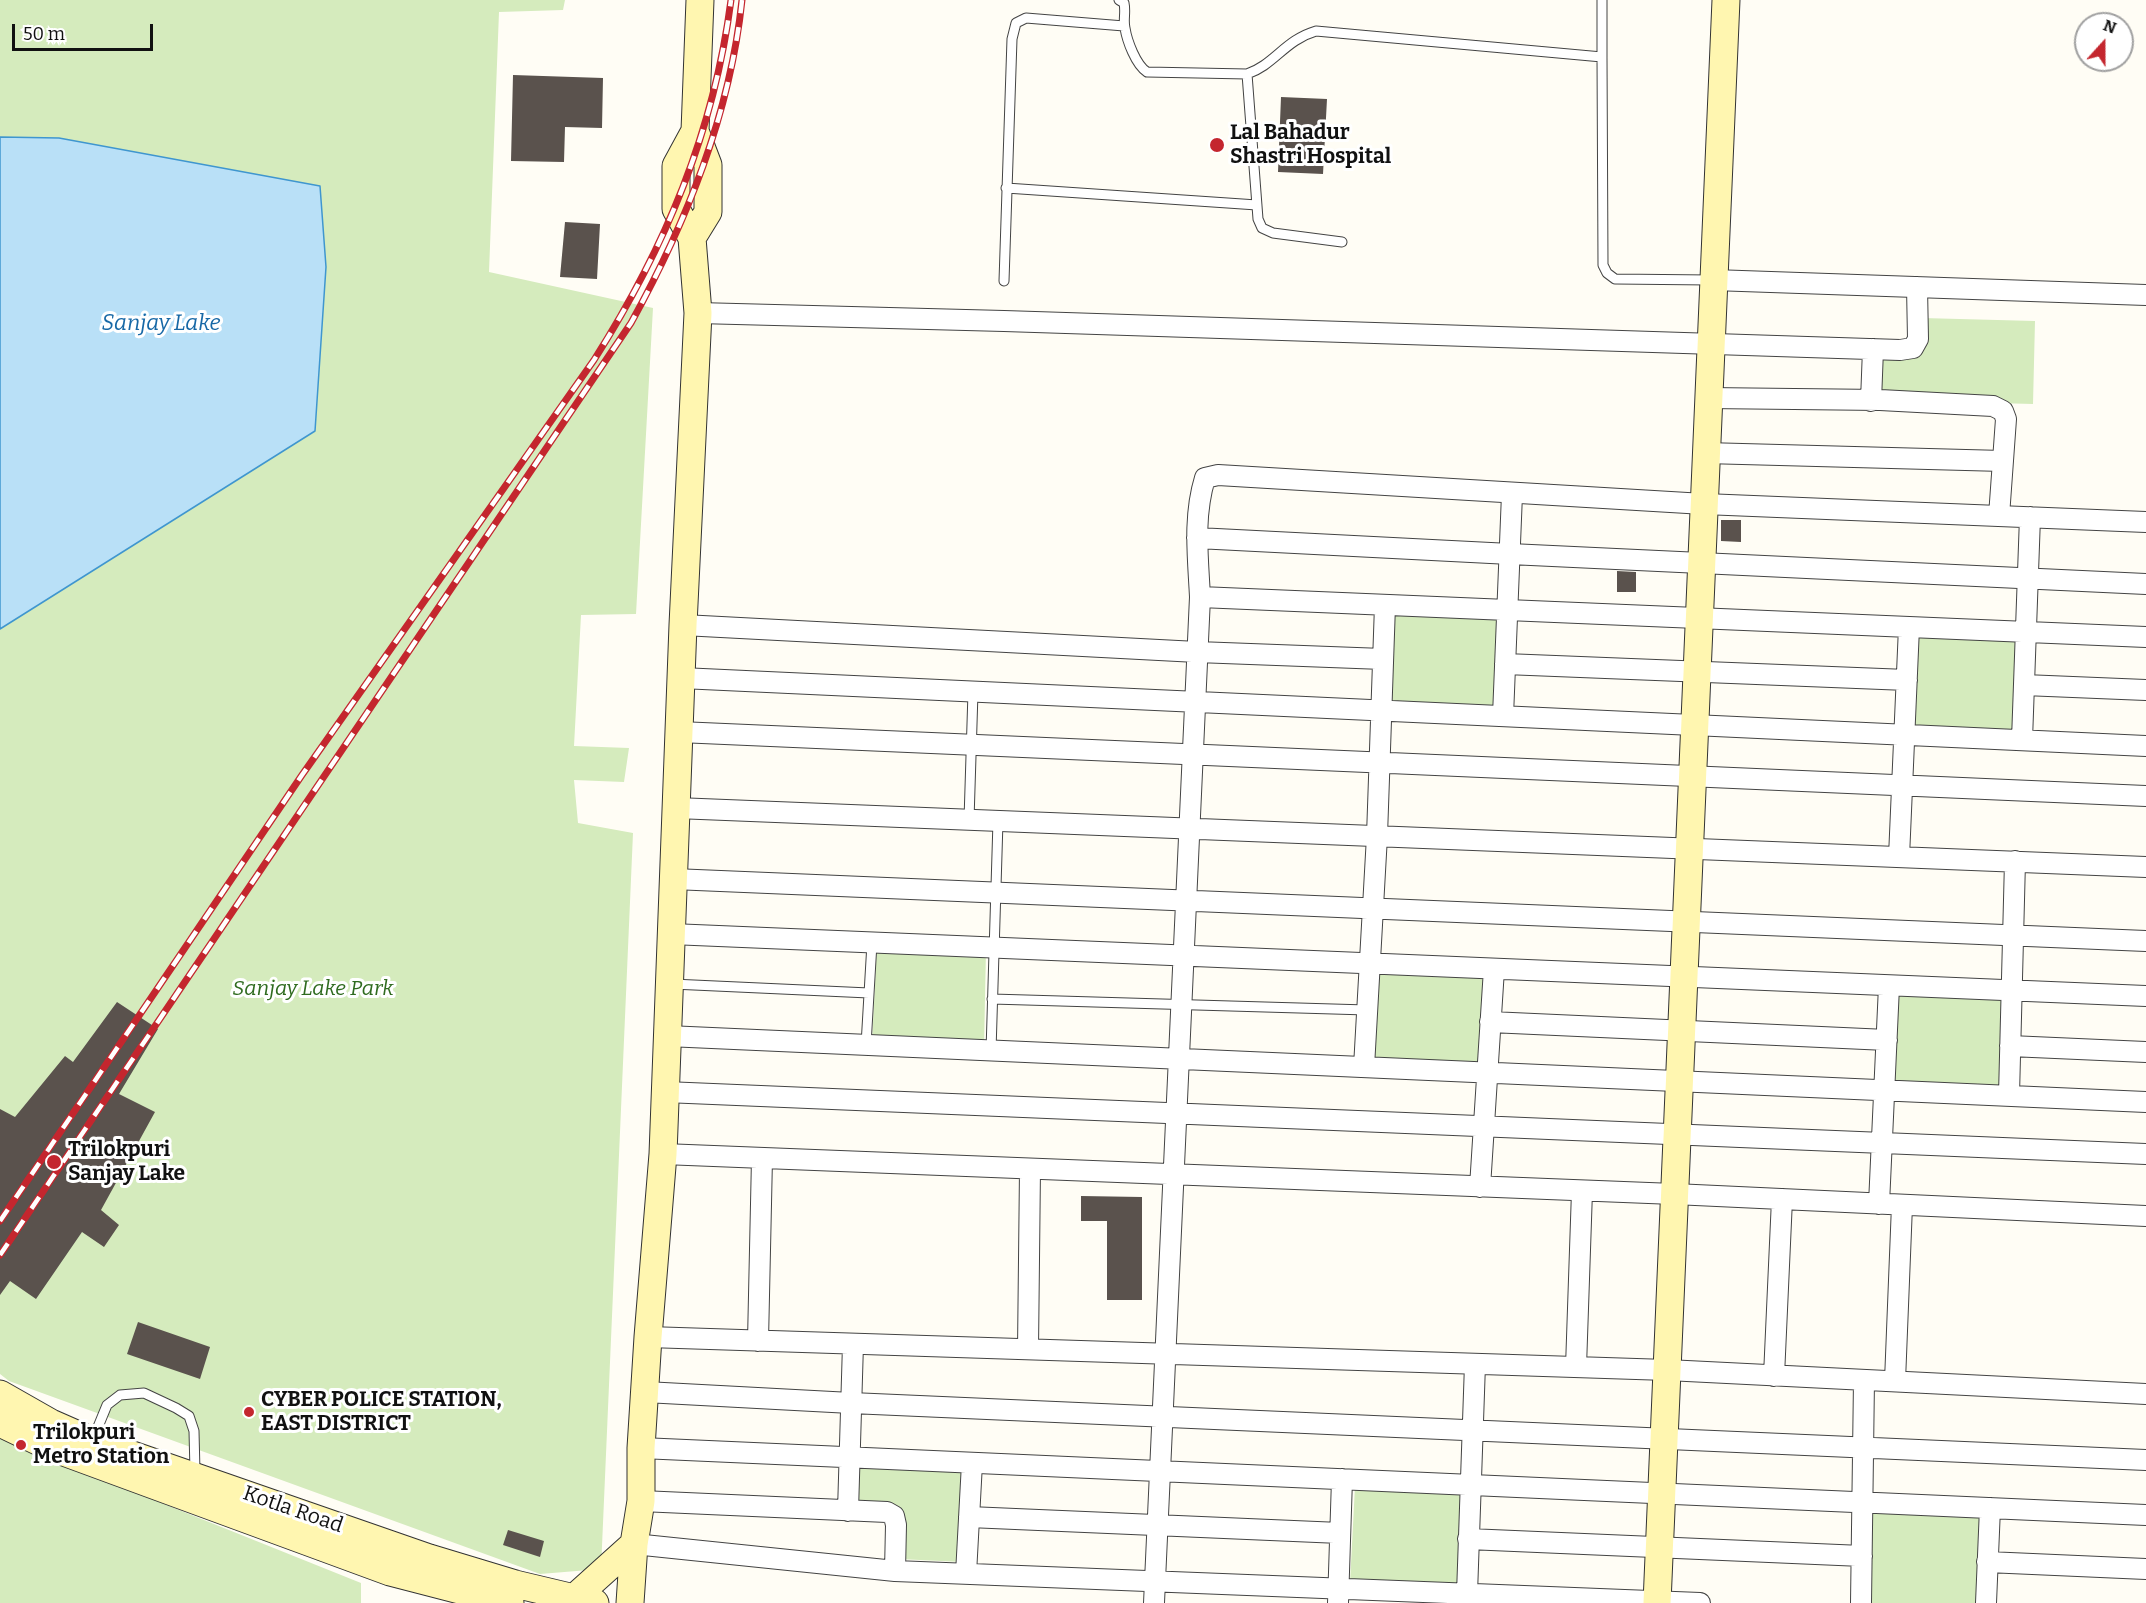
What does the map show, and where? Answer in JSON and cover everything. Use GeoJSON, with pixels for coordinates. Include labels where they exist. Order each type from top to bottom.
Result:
{"type":"FeatureCollection","features":[{"type":"Feature","properties":{"kind":"street"},"geometry":{"type":"LineString","coordinates":[[630,1603],[634,1544],[641,1501],[641,1448],[648,1337],[663,1154],[683,625],[698,313],[692,238],[676,209],[676,166],[695,131],[700,0]]}},
{"type":"Feature","properties":{"kind":"street"},"geometry":{"type":"LineString","coordinates":[[1658,1602],[1726,0]]}},
{"type":"Feature","properties":{"kind":"street"},"geometry":{"type":"LineString","coordinates":[[1713,280],[2146,296]]}},
{"type":"Feature","properties":{"kind":"street"},"geometry":{"type":"LineString","coordinates":[[698,313],[1900,350],[1913,348],[1918,339],[1917,288]]}},
{"type":"Feature","properties":{"kind":"street"},"geometry":{"type":"LineString","coordinates":[[1871,401],[1873,349]]}},
{"type":"Feature","properties":{"kind":"street"},"geometry":{"type":"LineString","coordinates":[[1708,398],[1993,406],[2003,411],[2006,419],[1999,516]]}},
{"type":"Feature","properties":{"kind":"street"},"geometry":{"type":"LineString","coordinates":[[1706,453],[2003,461]]}},
{"type":"Feature","properties":{"kind":"street"},"geometry":{"type":"LineString","coordinates":[[1154,1603],[1200,597],[1197,538],[1200,495],[1205,478],[1218,475],[1704,504],[2146,522]]}},
{"type":"Feature","properties":{"kind":"street"},"geometry":{"type":"LineString","coordinates":[[1503,716],[1512,494]]}},
{"type":"Feature","properties":{"kind":"street"},"geometry":{"type":"LineString","coordinates":[[2022,740],[2030,517]]}},
{"type":"Feature","properties":{"kind":"street"},"geometry":{"type":"LineString","coordinates":[[1197,538],[2146,584]]}},
{"type":"Feature","properties":{"kind":"street"},"geometry":{"type":"LineString","coordinates":[[1200,597],[2146,637]]}},
{"type":"Feature","properties":{"kind":"street"},"geometry":{"type":"LineString","coordinates":[[1364,1067],[1377,836],[1385,605]]}},
{"type":"Feature","properties":{"kind":"street"},"geometry":{"type":"LineString","coordinates":[[683,625],[1197,652],[1383,659]]}},
{"type":"Feature","properties":{"kind":"street"},"geometry":{"type":"LineString","coordinates":[[1899,857],[1909,627]]}},
{"type":"Feature","properties":{"kind":"street"},"geometry":{"type":"LineString","coordinates":[[1505,664],[1907,680]]}},
{"type":"Feature","properties":{"kind":"street"},"geometry":{"type":"LineString","coordinates":[[681,678],[2146,746]]}},
{"type":"Feature","properties":{"kind":"street"},"geometry":{"type":"LineString","coordinates":[[2024,685],[2146,690]]}},
{"type":"Feature","properties":{"kind":"street"},"geometry":{"type":"LineString","coordinates":[[679,732],[2146,796]]}},
{"type":"Feature","properties":{"kind":"street"},"geometry":{"type":"LineString","coordinates":[[676,808],[2146,867]]}},
{"type":"Feature","properties":{"kind":"street"},"geometry":{"type":"LineString","coordinates":[[2009,1095],[2015,861]]}},
{"type":"Feature","properties":{"kind":"street"},"geometry":{"type":"LineString","coordinates":[[673,879],[2146,941]]}},
{"type":"Feature","properties":{"kind":"street"},"geometry":{"type":"LineString","coordinates":[[671,934],[2146,996]]}},
{"type":"Feature","properties":{"kind":"street"},"geometry":{"type":"LineString","coordinates":[[1480,1187],[1494,969]]}},
{"type":"Feature","properties":{"kind":"street"},"geometry":{"type":"LineString","coordinates":[[1879,1204],[1889,986]]}},
{"type":"Feature","properties":{"kind":"street"},"geometry":{"type":"LineString","coordinates":[[1490,1022],[1887,1040]]}},
{"type":"Feature","properties":{"kind":"street"},"geometry":{"type":"LineString","coordinates":[[667,1036],[2146,1102]]}},
{"type":"Feature","properties":{"kind":"street"},"geometry":{"type":"LineString","coordinates":[[2010,1046],[2146,1052]]}},
{"type":"Feature","properties":{"kind":"street"},"geometry":{"type":"LineString","coordinates":[[665,1092],[2146,1154]]}},
{"type":"Feature","properties":{"kind":"street"},"geometry":{"type":"LineString","coordinates":[[663,1154],[1674,1194],[2146,1216]]}},
{"type":"Feature","properties":{"kind":"street"},"geometry":{"type":"LineString","coordinates":[[758,1341],[762,1158]]}},
{"type":"Feature","properties":{"kind":"street"},"geometry":{"type":"LineString","coordinates":[[1028,1350],[1030,1169]]}},
{"type":"Feature","properties":{"kind":"street"},"geometry":{"type":"LineString","coordinates":[[1576,1367],[1582,1191]]}},
{"type":"Feature","properties":{"kind":"street"},"geometry":{"type":"LineString","coordinates":[[1774,1376],[1782,1199]]}},
{"type":"Feature","properties":{"kind":"street"},"geometry":{"type":"LineString","coordinates":[[1895,1382],[1902,1205]]}},
{"type":"Feature","properties":{"kind":"street"},"geometry":{"type":"LineString","coordinates":[[648,1337],[1667,1370],[2146,1394]]}},
{"type":"Feature","properties":{"kind":"street"},"geometry":{"type":"LineString","coordinates":[[848,1511],[853,1344]]}},
{"type":"Feature","properties":{"kind":"street"},"geometry":{"type":"LineString","coordinates":[[1467,1594],[1475,1364]]}},
{"type":"Feature","properties":{"kind":"street"},"geometry":{"type":"LineString","coordinates":[[1862,1603],[1864,1380]]}},
{"type":"Feature","properties":{"kind":"street"},"geometry":{"type":"LineString","coordinates":[[645,1392],[2146,1460]]}},
{"type":"Feature","properties":{"kind":"street","name":"Kotla Road"},"geometry":{"type":"LineString","coordinates":[[0,1394],[51,1423],[92,1441],[429,1558],[515,1584],[584,1601]]}},
{"type":"Feature","properties":{"kind":"street","name":"Kotla Road"},"geometry":{"type":"LineString","coordinates":[[0,1423],[50,1447],[390,1572],[510,1603]]}},
{"type":"Feature","properties":{"kind":"street"},"geometry":{"type":"LineString","coordinates":[[641,1448],[2146,1515]]}},
{"type":"Feature","properties":{"kind":"street"},"geometry":{"type":"LineString","coordinates":[[966,1574],[972,1463]]}},
{"type":"Feature","properties":{"kind":"street"},"geometry":{"type":"LineString","coordinates":[[1338,1596],[1342,1479]]}},
{"type":"Feature","properties":{"kind":"street"},"geometry":{"type":"LineString","coordinates":[[641,1501],[887,1512],[894,1516],[896,1525],[894,1571]]}},
{"type":"Feature","properties":{"kind":"street"},"geometry":{"type":"LineString","coordinates":[[1986,1603],[1990,1508]]}},
{"type":"Feature","properties":{"kind":"street"},"geometry":{"type":"LineString","coordinates":[[969,1516],[1340,1533]]}},
{"type":"Feature","properties":{"kind":"street"},"geometry":{"type":"LineString","coordinates":[[1468,1539],[1862,1556]]}},
{"type":"Feature","properties":{"kind":"street"},"geometry":{"type":"LineString","coordinates":[[584,1601],[634,1544]]}},
{"type":"Feature","properties":{"kind":"street"},"geometry":{"type":"LineString","coordinates":[[634,1544],[894,1571],[1155,1581],[1338,1596],[1467,1594],[1700,1603]]}},
{"type":"Feature","properties":{"kind":"street"},"geometry":{"type":"LineString","coordinates":[[1988,1562],[2146,1569]]}},
{"type":"Feature","properties":{"kind":"lane"},"geometry":{"type":"LineString","coordinates":[[1119,0],[1124,3],[1126,11],[1124,26],[1141,69],[1147,72],[1247,74],[1258,71],[1297,38],[1316,31],[1602,57]]}},
{"type":"Feature","properties":{"kind":"lane"},"geometry":{"type":"LineString","coordinates":[[1602,0],[1604,265],[1607,273],[1615,279],[1713,280]]}},
{"type":"Feature","properties":{"kind":"lane"},"geometry":{"type":"LineString","coordinates":[[1004,281],[1012,39],[1016,23],[1026,18],[1124,26]]}},
{"type":"Feature","properties":{"kind":"lane"},"geometry":{"type":"LineString","coordinates":[[1247,74],[1258,219],[1262,228],[1273,233],[1342,242]]}},
{"type":"Feature","properties":{"kind":"lane"},"geometry":{"type":"LineString","coordinates":[[1006,188],[1257,205]]}},
{"type":"Feature","properties":{"kind":"lane"},"geometry":{"type":"LineString","coordinates":[[969,820],[973,692]]}},
{"type":"Feature","properties":{"kind":"lane"},"geometry":{"type":"LineString","coordinates":[[991,1050],[998,821]]}},
{"type":"Feature","properties":{"kind":"lane"},"geometry":{"type":"LineString","coordinates":[[866,1045],[872,943]]}},
{"type":"Feature","properties":{"kind":"lane"},"geometry":{"type":"LineString","coordinates":[[669,984],[869,993]]}},
{"type":"Feature","properties":{"kind":"lane"},"geometry":{"type":"LineString","coordinates":[[992,999],[1367,1010]]}},
{"type":"Feature","properties":{"kind":"lane"},"geometry":{"type":"LineString","coordinates":[[92,1441],[107,1405],[120,1395],[144,1393],[189,1416],[194,1431],[195,1477]]}},
{"type":"Feature","properties":{"kind":"green space","name":"Sanjay Lake Park"},"geometry":{"type":"Polygon","coordinates":[[[0,0],[565,0],[563,10],[499,12],[489,272],[653,308],[636,614],[581,615],[574,746],[629,748],[624,782],[574,780],[578,823],[633,833],[601,1569],[540,1574],[9,1381],[0,1374],[0,0]]]}},
{"type":"Feature","properties":{"kind":"green space"},"geometry":{"type":"Polygon","coordinates":[[[1922,318],[2035,321],[2033,404],[1880,400],[1881,355],[1921,356],[1922,318]]]}},
{"type":"Feature","properties":{"kind":"green space"},"geometry":{"type":"Polygon","coordinates":[[[1391,609],[1501,613],[1498,711],[1386,706],[1391,609]]]}},
{"type":"Feature","properties":{"kind":"green space"},"geometry":{"type":"Polygon","coordinates":[[[1914,633],[2022,638],[2018,735],[1910,731],[1914,633]]]}},
{"type":"Feature","properties":{"kind":"green space"},"geometry":{"type":"Polygon","coordinates":[[[877,945],[986,949],[984,1048],[872,1042],[877,945]]]}},
{"type":"Feature","properties":{"kind":"green space"},"geometry":{"type":"Polygon","coordinates":[[[1376,967],[1487,973],[1482,1065],[1372,1060],[1376,967]]]}},
{"type":"Feature","properties":{"kind":"green space"},"geometry":{"type":"Polygon","coordinates":[[[1895,989],[2005,994],[2002,1092],[1890,1087],[1895,989]]]}},
{"type":"Feature","properties":{"kind":"green space"},"geometry":{"type":"Polygon","coordinates":[[[0,1435],[52,1459],[361,1583],[361,1603],[0,1603],[0,1435]]]}},
{"type":"Feature","properties":{"kind":"green space"},"geometry":{"type":"Polygon","coordinates":[[[855,1463],[966,1468],[962,1562],[899,1559],[901,1509],[853,1507],[855,1463]]]}},
{"type":"Feature","properties":{"kind":"green space"},"geometry":{"type":"Polygon","coordinates":[[[1355,1486],[1465,1490],[1462,1589],[1350,1583],[1355,1486]]]}},
{"type":"Feature","properties":{"kind":"green space"},"geometry":{"type":"Polygon","coordinates":[[[1872,1507],[1982,1511],[1980,1603],[1868,1603],[1872,1507]]]}},
{"type":"Feature","properties":{"kind":"water","name":"Sanjay Lake"},"geometry":{"type":"Polygon","coordinates":[[[0,137],[59,138],[320,186],[326,267],[315,431],[0,629],[0,137]]]}},
{"type":"Feature","properties":{"kind":"building"},"geometry":{"type":"Polygon","coordinates":[[[513,75],[603,78],[602,128],[565,127],[564,162],[511,161],[513,75]]]}},
{"type":"Feature","properties":{"kind":"building"},"geometry":{"type":"Polygon","coordinates":[[[1281,97],[1327,99],[1323,174],[1278,172],[1281,97]]]}},
{"type":"Feature","properties":{"kind":"building"},"geometry":{"type":"Polygon","coordinates":[[[565,222],[600,224],[597,279],[560,277],[565,222]]]}},
{"type":"Feature","properties":{"kind":"building"},"geometry":{"type":"Polygon","coordinates":[[[1721,520],[1741,520],[1741,542],[1721,541],[1721,520]]]}},
{"type":"Feature","properties":{"kind":"building"},"geometry":{"type":"Polygon","coordinates":[[[1617,571],[1636,572],[1636,592],[1617,592],[1617,571]]]}},
{"type":"Feature","properties":{"kind":"building","name":"Trilokpuri Sanjay Lake"},"geometry":{"type":"Polygon","coordinates":[[[117,1002],[158,1029],[119,1094],[155,1112],[101,1210],[119,1225],[104,1247],[82,1232],[36,1299],[10,1281],[0,1295],[0,1109],[15,1117],[65,1056],[73,1062],[117,1002]]]}},
{"type":"Feature","properties":{"kind":"building"},"geometry":{"type":"Polygon","coordinates":[[[1081,1196],[1142,1197],[1142,1300],[1107,1300],[1107,1221],[1081,1221],[1081,1196]]]}},
{"type":"Feature","properties":{"kind":"building"},"geometry":{"type":"Polygon","coordinates":[[[138,1322],[210,1347],[200,1379],[127,1354],[138,1322]]]}},
{"type":"Feature","properties":{"kind":"building"},"geometry":{"type":"Polygon","coordinates":[[[508,1530],[544,1541],[540,1557],[503,1545],[508,1530]]]}},
{"type":"Feature","properties":{"kind":"railway"},"geometry":{"type":"LineString","coordinates":[[0,1221],[302,775],[594,360],[620,318],[664,232],[683,188],[712,96],[731,0]]}},
{"type":"Feature","properties":{"kind":"railway"},"geometry":{"type":"LineString","coordinates":[[0,1255],[631,323],[670,247],[703,167],[727,85],[742,0]]}},
{"type":"Feature","properties":{"kind":"place","name":"Lal Bahadur Shastri Hospital"},"geometry":{"type":"Point","coordinates":[1217,145]}},
{"type":"Feature","properties":{"kind":"place","name":"Trilokpuri Sanjay Lake"},"geometry":{"type":"Point","coordinates":[54,1162]}},
{"type":"Feature","properties":{"kind":"place","name":"CYBER POLICE STATION, EAST DISTRICT"},"geometry":{"type":"Point","coordinates":[249,1412]}},
{"type":"Feature","properties":{"kind":"place","name":"Trilokpuri Metro Station"},"geometry":{"type":"Point","coordinates":[21,1445]}}]}
